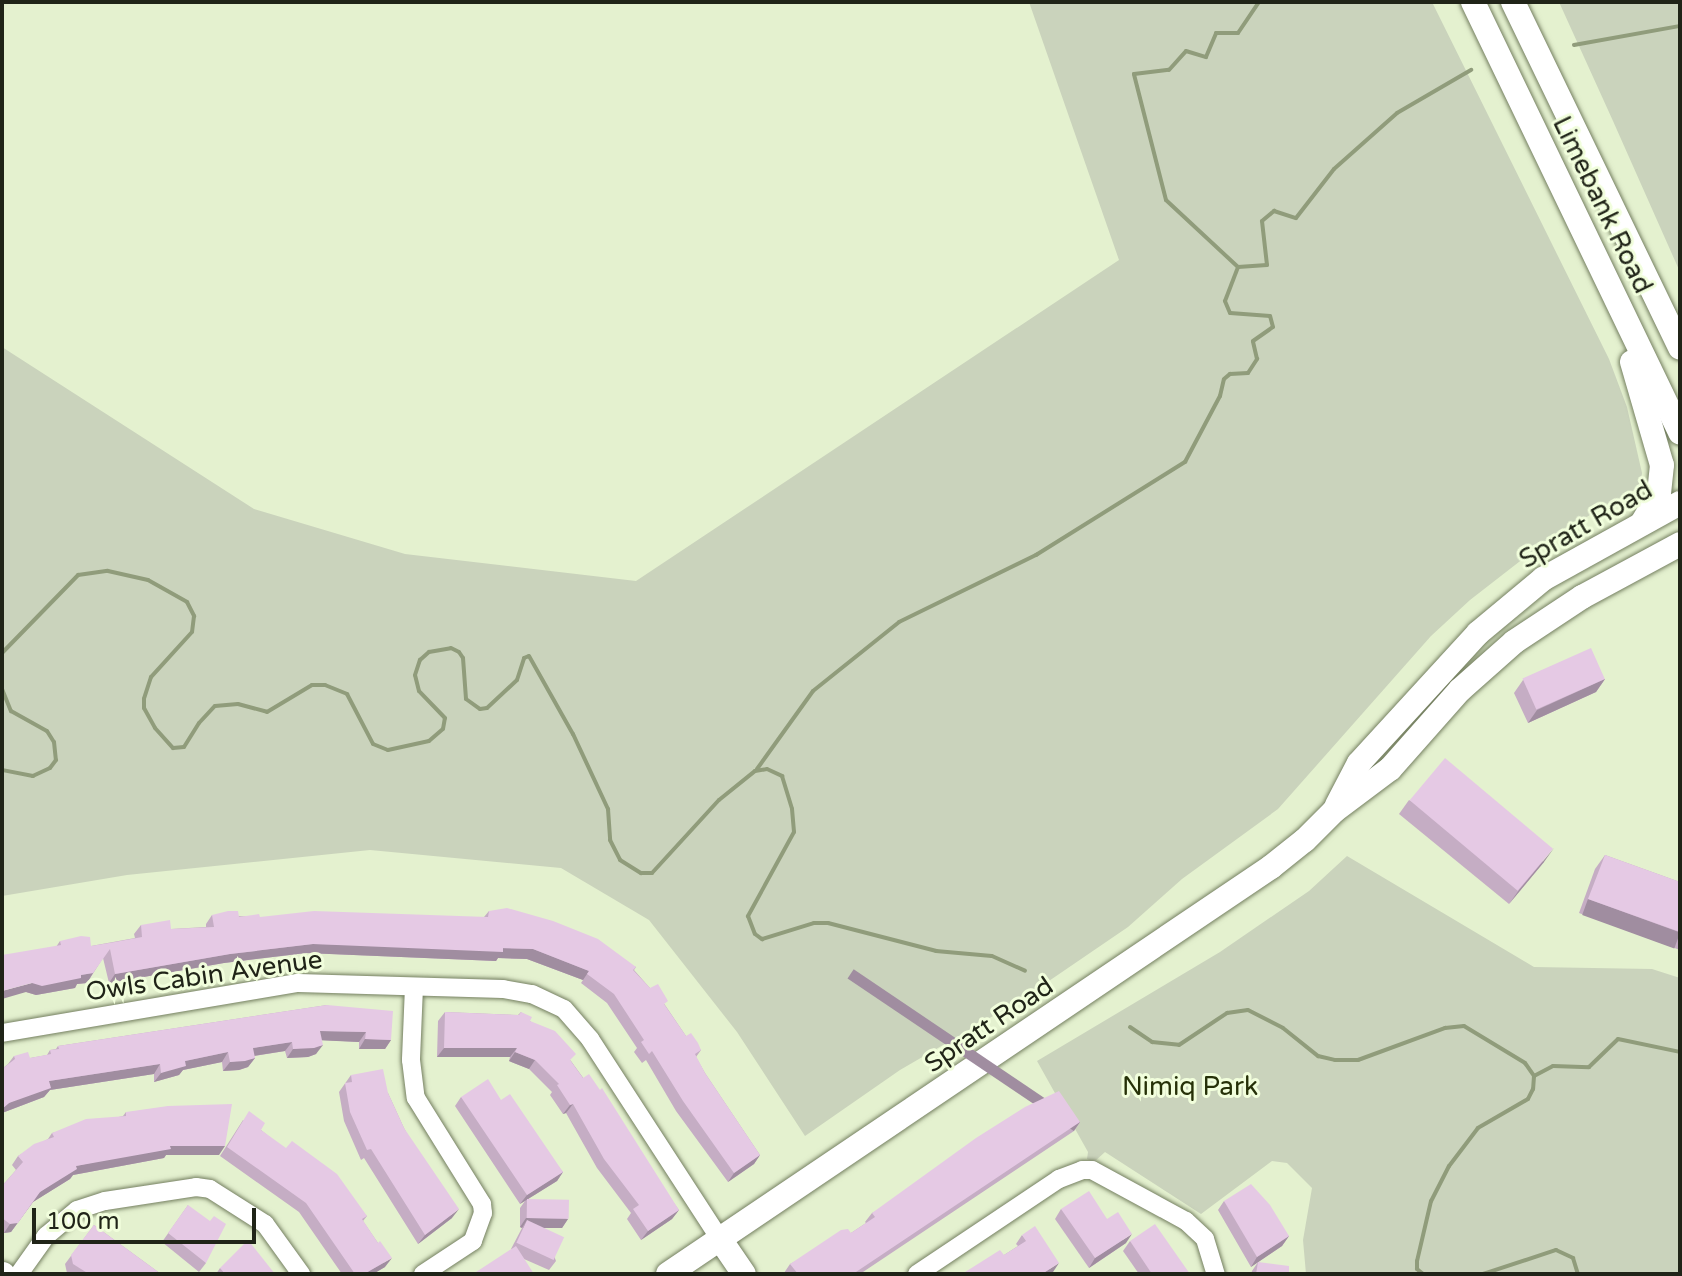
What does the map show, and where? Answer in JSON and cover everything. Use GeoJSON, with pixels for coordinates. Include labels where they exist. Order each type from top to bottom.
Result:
{"type":"FeatureCollection","features":[{"type":"Feature","properties":{"kind":"street","name":"Limebank Road"},"geometry":{"type":"LineString","coordinates":[[1473,2],[1680,433]]}},
{"type":"Feature","properties":{"kind":"street","name":"Limebank Road"},"geometry":{"type":"LineString","coordinates":[[1513,2],[1680,348]]}},
{"type":"Feature","properties":{"kind":"street"},"geometry":{"type":"LineString","coordinates":[[1606,279],[1662,465],[1659,495],[1641,524]]}},
{"type":"Feature","properties":{"kind":"street","name":"Spratt Road"},"geometry":{"type":"LineString","coordinates":[[1334,811],[1359,763],[1478,633],[1543,579],[1680,503]]}},
{"type":"Feature","properties":{"kind":"street","name":"Spratt Road"},"geometry":{"type":"LineString","coordinates":[[668,1274],[1271,867],[1305,840],[1334,811],[1390,769],[1460,690],[1514,642],[1556,613],[1680,544]]}},
{"type":"Feature","properties":{"kind":"street"},"geometry":{"type":"LineString","coordinates":[[1629,571],[1680,564]]}},
{"type":"Feature","properties":{"kind":"street","name":"Owls Cabin Avenue"},"geometry":{"type":"LineString","coordinates":[[2,1033],[298,983],[520,991],[564,1009],[590,1039],[720,1239]]}},
{"type":"Feature","properties":{"kind":"street"},"geometry":{"type":"LineString","coordinates":[[414,987],[411,1060],[416,1098],[482,1204],[483,1213],[473,1241],[423,1274]]}},
{"type":"Feature","properties":{"kind":"street"},"geometry":{"type":"LineString","coordinates":[[917,1274],[1059,1179],[1082,1170],[1092,1170],[1186,1221],[1205,1239],[1216,1274]]}},
{"type":"Feature","properties":{"kind":"street"},"geometry":{"type":"LineString","coordinates":[[19,1274],[46,1236],[77,1210],[105,1201],[196,1187],[210,1189],[265,1224],[301,1274]]}},
{"type":"Feature","properties":{"kind":"street"},"geometry":{"type":"LineString","coordinates":[[720,1239],[744,1274]]}},
{"type":"Feature","properties":{"kind":"green space"},"geometry":{"type":"Polygon","coordinates":[[[1029,2],[1432,2],[1609,359],[1627,407],[1642,473],[1640,487],[1551,537],[1470,600],[1431,636],[1278,809],[1182,879],[1128,927],[1024,998],[900,1070],[805,1136],[737,1032],[649,920],[561,868],[370,850],[127,875],[2,896],[2,347],[254,509],[405,554],[636,581],[1119,260],[1029,2]]]}},
{"type":"Feature","properties":{"kind":"green space"},"geometry":{"type":"Polygon","coordinates":[[[1559,2],[1680,2],[1680,272],[1613,121],[1559,2]]]}},
{"type":"Feature","properties":{"kind":"green space","name":"Nimiq Park"},"geometry":{"type":"Polygon","coordinates":[[[1347,856],[1534,967],[1652,969],[1680,978],[1680,1274],[1306,1274],[1303,1240],[1312,1188],[1287,1163],[1272,1161],[1201,1214],[1105,1152],[1094,1162],[1087,1159],[1088,1152],[1037,1061],[1220,952],[1309,891],[1347,856]]]}},
{"type":"Feature","properties":{"kind":"building"},"geometry":{"type":"Polygon","coordinates":[[[1591,648],[1605,679],[1536,710],[1522,679],[1591,648]]]}},
{"type":"Feature","properties":{"kind":"building"},"geometry":{"type":"Polygon","coordinates":[[[1445,758],[1553,849],[1518,891],[1410,800],[1445,758]]]}},
{"type":"Feature","properties":{"kind":"building"},"geometry":{"type":"Polygon","coordinates":[[[1605,855],[1680,882],[1680,932],[1588,899],[1605,855]]]}},
{"type":"Feature","properties":{"kind":"building"},"geometry":{"type":"Polygon","coordinates":[[[507,908],[553,921],[598,939],[636,967],[633,970],[650,988],[658,984],[668,1001],[664,1004],[686,1036],[691,1033],[698,1043],[701,1050],[695,1054],[705,1073],[760,1155],[734,1173],[652,1051],[649,1054],[641,1042],[644,1040],[614,994],[587,974],[589,971],[533,949],[503,948],[503,952],[313,944],[230,954],[115,974],[110,949],[93,973],[81,975],[81,978],[42,986],[32,983],[2,991],[2,955],[61,945],[60,941],[81,936],[90,937],[91,946],[142,937],[141,925],[170,920],[171,929],[214,927],[212,915],[228,911],[238,911],[239,917],[314,911],[488,917],[489,911],[507,908]]]}},
{"type":"Feature","properties":{"kind":"building"},"geometry":{"type":"Polygon","coordinates":[[[327,1005],[393,1011],[391,1040],[365,1039],[366,1032],[320,1031],[323,1045],[293,1049],[292,1042],[253,1048],[255,1058],[245,1061],[230,1062],[228,1052],[185,1061],[186,1066],[161,1073],[160,1064],[49,1081],[51,1088],[9,1103],[2,1109],[2,1069],[15,1059],[14,1056],[28,1052],[30,1058],[51,1054],[50,1050],[59,1049],[58,1046],[327,1005]]]}},
{"type":"Feature","properties":{"kind":"building"},"geometry":{"type":"Polygon","coordinates":[[[445,1012],[519,1015],[521,1012],[532,1017],[530,1021],[555,1031],[576,1054],[570,1060],[583,1078],[589,1074],[600,1090],[602,1088],[679,1210],[648,1231],[633,1209],[639,1205],[604,1159],[559,1084],[535,1060],[515,1052],[517,1048],[444,1048],[445,1012]]]}},
{"type":"Feature","properties":{"kind":"building"},"geometry":{"type":"Polygon","coordinates":[[[383,1069],[388,1093],[404,1128],[459,1209],[425,1235],[371,1149],[367,1150],[350,1112],[345,1083],[352,1082],[351,1075],[383,1069]]]}},
{"type":"Feature","properties":{"kind":"building"},"geometry":{"type":"Polygon","coordinates":[[[488,1079],[501,1100],[510,1094],[563,1172],[527,1195],[461,1097],[488,1079]]]}},
{"type":"Feature","properties":{"kind":"building"},"geometry":{"type":"Polygon","coordinates":[[[1059,1091],[1080,1122],[853,1274],[798,1274],[790,1264],[841,1230],[848,1229],[851,1233],[875,1217],[872,1213],[976,1138],[1025,1107],[1059,1091]]]}},
{"type":"Feature","properties":{"kind":"building"},"geometry":{"type":"Polygon","coordinates":[[[232,1104],[225,1146],[170,1146],[171,1149],[76,1166],[77,1169],[40,1192],[18,1223],[10,1224],[2,1218],[2,1186],[23,1162],[18,1156],[34,1144],[54,1137],[52,1133],[86,1119],[126,1116],[126,1112],[168,1106],[232,1104]]]}},
{"type":"Feature","properties":{"kind":"building"},"geometry":{"type":"Polygon","coordinates":[[[249,1111],[265,1123],[261,1130],[286,1148],[292,1141],[337,1174],[367,1216],[362,1219],[392,1258],[364,1274],[355,1274],[306,1203],[227,1147],[249,1111]]]}},
{"type":"Feature","properties":{"kind":"building"},"geometry":{"type":"Polygon","coordinates":[[[1251,1184],[1270,1205],[1289,1236],[1257,1257],[1224,1201],[1251,1184]]]}},
{"type":"Feature","properties":{"kind":"building"},"geometry":{"type":"Polygon","coordinates":[[[1089,1191],[1107,1219],[1118,1212],[1132,1234],[1095,1258],[1061,1209],[1089,1191]]]}},
{"type":"Feature","properties":{"kind":"building"},"geometry":{"type":"Polygon","coordinates":[[[527,1199],[569,1200],[569,1219],[527,1218],[527,1199]]]}},
{"type":"Feature","properties":{"kind":"building"},"geometry":{"type":"Polygon","coordinates":[[[188,1205],[210,1221],[214,1216],[226,1224],[206,1263],[168,1233],[188,1205]]]}},
{"type":"Feature","properties":{"kind":"building"},"geometry":{"type":"Polygon","coordinates":[[[527,1220],[564,1237],[554,1260],[516,1243],[527,1220]]]}},
{"type":"Feature","properties":{"kind":"building"},"geometry":{"type":"Polygon","coordinates":[[[1155,1224],[1190,1274],[1152,1274],[1130,1241],[1155,1224]]]}},
{"type":"Feature","properties":{"kind":"building"},"geometry":{"type":"Polygon","coordinates":[[[94,1225],[161,1274],[89,1274],[73,1264],[71,1255],[94,1225]]]}},
{"type":"Feature","properties":{"kind":"building"},"geometry":{"type":"Polygon","coordinates":[[[1035,1226],[1059,1263],[1042,1274],[962,1274],[1000,1250],[1004,1255],[1026,1241],[1022,1235],[1035,1226]]]}},
{"type":"Feature","properties":{"kind":"building"},"geometry":{"type":"Polygon","coordinates":[[[248,1240],[275,1274],[225,1274],[220,1268],[248,1240]]]}},
{"type":"Feature","properties":{"kind":"building"},"geometry":{"type":"Polygon","coordinates":[[[516,1246],[534,1274],[473,1274],[516,1246]]]}},
{"type":"Feature","properties":{"kind":"building"},"geometry":{"type":"Polygon","coordinates":[[[1258,1262],[1289,1266],[1289,1274],[1256,1274],[1258,1262]]]}},
{"type":"Feature","properties":{"kind":"waterway"},"geometry":{"type":"LineString","coordinates":[[1238,267],[1166,200],[1134,74],[1169,70],[1186,51],[1206,57],[1216,33],[1238,33],[1259,2]]}},
{"type":"Feature","properties":{"kind":"waterway"},"geometry":{"type":"LineString","coordinates":[[1574,45],[1680,26]]}},
{"type":"Feature","properties":{"kind":"waterway"},"geometry":{"type":"LineString","coordinates":[[757,769],[813,691],[899,622],[1036,555],[1185,462],[1220,396],[1224,379],[1230,374],[1248,373],[1257,359],[1253,341],[1273,327],[1270,316],[1230,313],[1225,301],[1238,267],[1267,265],[1262,221],[1274,211],[1296,218],[1334,169],[1397,113],[1471,70]]}},
{"type":"Feature","properties":{"kind":"waterway"},"geometry":{"type":"LineString","coordinates":[[2,653],[78,575],[108,571],[148,580],[187,602],[194,616],[192,632],[151,677],[144,699],[144,708],[155,728],[173,748],[184,747],[199,723],[215,706],[238,704],[267,712],[312,685],[325,685],[347,694],[373,744],[388,750],[429,741],[443,729],[445,718],[419,691],[415,675],[420,660],[429,652],[451,648],[459,652],[463,658],[466,699],[480,709],[487,708],[517,680],[524,658],[529,656],[573,734],[608,809],[610,840],[620,860],[641,873],[652,873],[719,800],[755,771],[767,769],[782,776],[792,809],[794,832],[748,916],[755,934],[762,939],[814,923],[828,923],[936,951],[992,956],[1025,971]]}},
{"type":"Feature","properties":{"kind":"waterway"},"geometry":{"type":"LineString","coordinates":[[2,689],[11,711],[47,731],[54,742],[56,760],[50,768],[33,776],[2,770]]}},
{"type":"Feature","properties":{"kind":"waterway"},"geometry":{"type":"LineString","coordinates":[[1130,1027],[1152,1042],[1179,1045],[1227,1013],[1248,1010],[1283,1028],[1318,1056],[1358,1060],[1445,1028],[1464,1026],[1525,1063],[1534,1076],[1528,1099],[1478,1128],[1449,1166],[1431,1201],[1417,1261],[1417,1269],[1423,1274]]}},
{"type":"Feature","properties":{"kind":"waterway"},"geometry":{"type":"LineString","coordinates":[[1534,1076],[1553,1066],[1589,1067],[1618,1039],[1680,1052]]}},
{"type":"Feature","properties":{"kind":"waterway"},"geometry":{"type":"LineString","coordinates":[[1483,1274],[1556,1250],[1573,1258],[1578,1274]]}}]}
